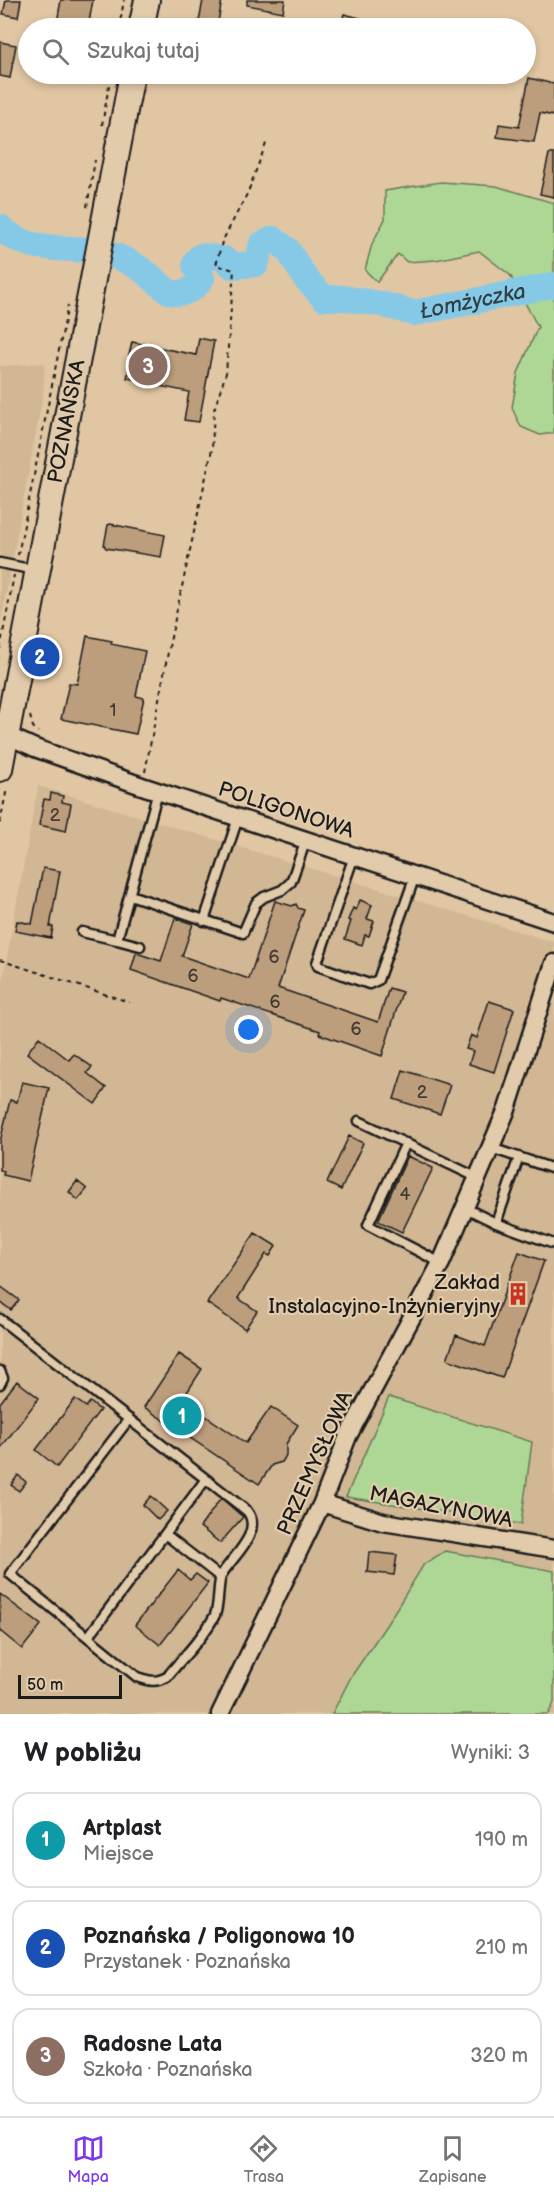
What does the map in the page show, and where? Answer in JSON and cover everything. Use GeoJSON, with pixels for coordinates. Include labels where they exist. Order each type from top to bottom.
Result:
{"type":"FeatureCollection","features":[{"type":"Feature","properties":{"kind":"main road"},"geometry":{"type":"LineString","coordinates":[[143,18],[147,0]]}},
{"type":"Feature","properties":{"kind":"main road","name":"POZNAŃSKA"},"geometry":{"type":"LineString","coordinates":[[0,769],[27,568],[95,274],[130,84]]}},
{"type":"Feature","properties":{"kind":"street","name":"POLIGONOWA"},"geometry":{"type":"LineString","coordinates":[[3,734],[35,748],[150,789],[554,922]]}},
{"type":"Feature","properties":{"kind":"street","name":"PRZEMYSŁOWA"},"geometry":{"type":"LineString","coordinates":[[220,1714],[322,1503],[348,1436],[441,1263],[507,1109],[554,963]]}},
{"type":"Feature","properties":{"kind":"street","name":"MAGAZYNOWA"},"geometry":{"type":"LineString","coordinates":[[322,1503],[383,1522],[554,1549]]}},
{"type":"Feature","properties":{"kind":"lane"},"geometry":{"type":"LineString","coordinates":[[0,563],[27,568]]}},
{"type":"Feature","properties":{"kind":"lane"},"geometry":{"type":"LineString","coordinates":[[117,940],[130,895],[150,789]]}},
{"type":"Feature","properties":{"kind":"lane"},"geometry":{"type":"LineString","coordinates":[[204,921],[238,818]]}},
{"type":"Feature","properties":{"kind":"lane"},"geometry":{"type":"LineString","coordinates":[[130,895],[243,933],[256,903],[282,890],[291,882],[306,840]]}},
{"type":"Feature","properties":{"kind":"lane"},"geometry":{"type":"LineString","coordinates":[[354,856],[317,963],[318,966],[369,984],[378,980],[415,876]]}},
{"type":"Feature","properties":{"kind":"lane"},"geometry":{"type":"LineString","coordinates":[[82,932],[140,946]]}},
{"type":"Feature","properties":{"kind":"lane"},"geometry":{"type":"LineString","coordinates":[[359,1121],[478,1178]]}},
{"type":"Feature","properties":{"kind":"lane"},"geometry":{"type":"LineString","coordinates":[[406,1143],[368,1225],[441,1263]]}},
{"type":"Feature","properties":{"kind":"lane"},"geometry":{"type":"LineString","coordinates":[[491,1148],[554,1169]]}},
{"type":"Feature","properties":{"kind":"lane"},"geometry":{"type":"LineString","coordinates":[[496,1223],[519,1157]]}},
{"type":"Feature","properties":{"kind":"lane"},"geometry":{"type":"LineString","coordinates":[[465,1208],[496,1223],[554,1244]]}},
{"type":"Feature","properties":{"kind":"lane"},"geometry":{"type":"LineString","coordinates":[[0,1319],[129,1419],[247,1511],[251,1516],[252,1524],[248,1538],[220,1577],[219,1601],[214,1617],[166,1677],[158,1682],[137,1677],[10,1574],[129,1419]]}},
{"type":"Feature","properties":{"kind":"lane"},"geometry":{"type":"LineString","coordinates":[[0,1371],[3,1378],[0,1384]]}},
{"type":"Feature","properties":{"kind":"lane"},"geometry":{"type":"LineString","coordinates":[[88,1637],[206,1479]]}},
{"type":"Feature","properties":{"kind":"lane"},"geometry":{"type":"LineString","coordinates":[[165,1534],[220,1577]]}},
{"type":"Feature","properties":{"kind":"path"},"geometry":{"type":"LineString","coordinates":[[121,18],[124,0]]}},
{"type":"Feature","properties":{"kind":"path"},"geometry":{"type":"LineString","coordinates":[[150,789],[170,642],[206,484],[212,448],[214,410],[226,373],[234,270],[216,265],[222,242],[248,192],[267,141]]}},
{"type":"Feature","properties":{"kind":"path"},"geometry":{"type":"LineString","coordinates":[[0,650],[27,568],[57,354],[70,299]]}},
{"type":"Feature","properties":{"kind":"path"},"geometry":{"type":"LineString","coordinates":[[0,960],[129,1002]]}},
{"type":"Feature","properties":{"kind":"shaded area"},"geometry":{"type":"Polygon","coordinates":[[[45,363],[43,395],[0,626],[0,366],[45,363]]]}},
{"type":"Feature","properties":{"kind":"shaded area"},"geometry":{"type":"Polygon","coordinates":[[[38,786],[554,942],[554,1714],[0,1714],[0,995],[38,786]]]}},
{"type":"Feature","properties":{"kind":"green space"},"geometry":{"type":"Polygon","coordinates":[[[441,182],[496,186],[554,203],[554,433],[540,435],[521,427],[512,408],[518,373],[538,327],[510,275],[479,251],[436,260],[407,262],[398,254],[377,282],[365,270],[372,244],[385,219],[385,191],[441,182]]]}},
{"type":"Feature","properties":{"kind":"green space"},"geometry":{"type":"Polygon","coordinates":[[[389,1397],[532,1442],[521,1524],[346,1497],[389,1397]]]}},
{"type":"Feature","properties":{"kind":"green space"},"geometry":{"type":"Polygon","coordinates":[[[445,1551],[554,1571],[554,1703],[548,1714],[332,1714],[351,1677],[424,1564],[445,1551]]]}},
{"type":"Feature","properties":{"kind":"building"},"geometry":{"type":"Polygon","coordinates":[[[6,0],[21,0],[18,17],[3,14],[6,0]]]}},
{"type":"Feature","properties":{"kind":"building"},"geometry":{"type":"Polygon","coordinates":[[[61,0],[93,0],[90,18],[58,18],[61,0]]]}},
{"type":"Feature","properties":{"kind":"building"},"geometry":{"type":"Polygon","coordinates":[[[203,0],[222,0],[219,18],[200,18],[203,0]]]}},
{"type":"Feature","properties":{"kind":"building"},"geometry":{"type":"Polygon","coordinates":[[[247,0],[285,0],[283,12],[247,5],[247,0]]]}},
{"type":"Feature","properties":{"kind":"building"},"geometry":{"type":"Polygon","coordinates":[[[344,14],[360,18],[343,18],[344,14]]]}},
{"type":"Feature","properties":{"kind":"building"},"geometry":{"type":"Polygon","coordinates":[[[0,42],[16,45],[10,78],[0,76],[0,42]]]}},
{"type":"Feature","properties":{"kind":"building"},"geometry":{"type":"Polygon","coordinates":[[[536,80],[554,84],[554,116],[540,113],[534,142],[497,137],[499,124],[519,127],[528,84],[536,84],[536,80]]]}},
{"type":"Feature","properties":{"kind":"building"},"geometry":{"type":"Polygon","coordinates":[[[549,154],[554,154],[554,197],[540,194],[549,154]]]}},
{"type":"Feature","properties":{"kind":"building"},"geometry":{"type":"Polygon","coordinates":[[[199,338],[214,341],[199,422],[184,420],[189,392],[127,378],[132,356],[129,355],[132,342],[196,355],[199,338]]]}},
{"type":"Feature","properties":{"kind":"building"},"geometry":{"type":"Polygon","coordinates":[[[110,524],[165,535],[161,557],[106,548],[104,545],[110,524]]]}},
{"type":"Feature","properties":{"kind":"building"},"geometry":{"type":"Polygon","coordinates":[[[87,636],[145,651],[136,696],[144,698],[136,734],[61,719],[69,683],[77,684],[87,636]]]}},
{"type":"Feature","properties":{"kind":"building"},"geometry":{"type":"Polygon","coordinates":[[[51,793],[63,796],[62,802],[71,804],[66,831],[39,825],[44,799],[50,800],[51,793]]]}},
{"type":"Feature","properties":{"kind":"building"},"geometry":{"type":"Polygon","coordinates":[[[43,868],[60,871],[50,927],[53,927],[51,938],[15,931],[17,921],[32,924],[43,868]]]}},
{"type":"Feature","properties":{"kind":"building"},"geometry":{"type":"Polygon","coordinates":[[[360,900],[372,905],[367,919],[374,921],[369,936],[365,935],[362,945],[345,939],[351,921],[348,920],[353,908],[356,910],[360,900]]]}},
{"type":"Feature","properties":{"kind":"building"},"geometry":{"type":"Polygon","coordinates":[[[275,901],[292,906],[296,904],[298,908],[304,910],[278,988],[378,1022],[389,988],[402,992],[382,1056],[319,1034],[320,1031],[221,998],[220,1001],[131,970],[136,953],[161,961],[175,918],[193,924],[182,956],[249,979],[275,901]]]}},
{"type":"Feature","properties":{"kind":"building"},"geometry":{"type":"Polygon","coordinates":[[[489,1001],[514,1009],[494,1072],[469,1064],[473,1051],[466,1049],[471,1035],[477,1038],[489,1001]]]}},
{"type":"Feature","properties":{"kind":"building"},"geometry":{"type":"Polygon","coordinates":[[[39,1037],[69,1060],[74,1054],[92,1067],[87,1073],[106,1088],[95,1104],[27,1053],[39,1037]]]}},
{"type":"Feature","properties":{"kind":"building"},"geometry":{"type":"Polygon","coordinates":[[[403,1070],[450,1085],[440,1114],[394,1099],[403,1070]]]}},
{"type":"Feature","properties":{"kind":"building"},"geometry":{"type":"Polygon","coordinates":[[[22,1082],[49,1088],[28,1181],[3,1175],[4,1171],[0,1170],[0,1142],[10,1100],[17,1102],[22,1082]]]}},
{"type":"Feature","properties":{"kind":"building"},"geometry":{"type":"Polygon","coordinates":[[[349,1136],[363,1143],[341,1190],[327,1183],[349,1136]]]}},
{"type":"Feature","properties":{"kind":"building"},"geometry":{"type":"Polygon","coordinates":[[[408,1156],[433,1168],[402,1232],[378,1221],[408,1156]]]}},
{"type":"Feature","properties":{"kind":"building"},"geometry":{"type":"Polygon","coordinates":[[[77,1181],[87,1189],[78,1200],[69,1192],[77,1181]]]}},
{"type":"Feature","properties":{"kind":"building"},"geometry":{"type":"Polygon","coordinates":[[[255,1233],[276,1246],[270,1256],[266,1254],[238,1298],[257,1311],[245,1329],[207,1303],[255,1233]]]}},
{"type":"Feature","properties":{"kind":"building"},"geometry":{"type":"Polygon","coordinates":[[[519,1252],[544,1261],[502,1378],[447,1359],[456,1335],[485,1346],[519,1252]]]}},
{"type":"Feature","properties":{"kind":"building"},"geometry":{"type":"Polygon","coordinates":[[[0,1286],[19,1300],[11,1310],[0,1302],[0,1286]]]}},
{"type":"Feature","properties":{"kind":"building"},"geometry":{"type":"Polygon","coordinates":[[[179,1354],[202,1369],[182,1400],[246,1443],[271,1407],[298,1425],[286,1444],[284,1459],[272,1465],[259,1484],[144,1407],[179,1354]]]}},
{"type":"Feature","properties":{"kind":"building"},"geometry":{"type":"Polygon","coordinates":[[[17,1381],[39,1398],[0,1449],[0,1403],[17,1381]]]}},
{"type":"Feature","properties":{"kind":"building"},"geometry":{"type":"Polygon","coordinates":[[[75,1399],[86,1407],[90,1402],[100,1410],[57,1467],[36,1450],[75,1399]]]}},
{"type":"Feature","properties":{"kind":"building"},"geometry":{"type":"Polygon","coordinates":[[[18,1475],[26,1482],[19,1491],[11,1485],[18,1475]]]}},
{"type":"Feature","properties":{"kind":"building"},"geometry":{"type":"Polygon","coordinates":[[[151,1496],[167,1511],[158,1520],[143,1505],[151,1496]]]}},
{"type":"Feature","properties":{"kind":"building"},"geometry":{"type":"Polygon","coordinates":[[[221,1498],[243,1517],[220,1543],[200,1527],[221,1498]]]}},
{"type":"Feature","properties":{"kind":"building"},"geometry":{"type":"Polygon","coordinates":[[[369,1552],[397,1555],[394,1575],[367,1572],[369,1552]]]}},
{"type":"Feature","properties":{"kind":"building"},"geometry":{"type":"Polygon","coordinates":[[[178,1570],[190,1580],[196,1574],[208,1583],[160,1645],[135,1625],[178,1570]]]}},
{"type":"Feature","properties":{"kind":"building"},"geometry":{"type":"Polygon","coordinates":[[[0,1594],[41,1625],[22,1649],[0,1631],[0,1594]]]}},
{"type":"Feature","properties":{"kind":"waterway","name":"Łomżyczka"},"geometry":{"type":"LineString","coordinates":[[0,227],[26,243],[103,252],[118,257],[143,271],[166,290],[176,293],[189,291],[196,285],[202,278],[195,266],[196,261],[201,256],[212,257]]}},
{"type":"Feature","properties":{"kind":"waterway","name":"Łomżyczka"},"geometry":{"type":"LineString","coordinates":[[224,259],[232,266],[256,264],[262,244],[273,239],[287,249],[306,279],[324,298],[343,298],[381,304],[414,313],[554,285]]}},
{"type":"Feature","properties":{"kind":"place","name":"Radosne Lata"},"geometry":{"type":"Point","coordinates":[148,366]}},
{"type":"Feature","properties":{"kind":"place","name":"Poznańska / Poligonowa 10"},"geometry":{"type":"Point","coordinates":[40,657]}},
{"type":"Feature","properties":{"kind":"place","name":"Zakład Instalacyjno-Inżynieryjny"},"geometry":{"type":"Point","coordinates":[518,1294]}},
{"type":"Feature","properties":{"kind":"place","name":"Artplast"},"geometry":{"type":"Point","coordinates":[182,1416]}}]}
